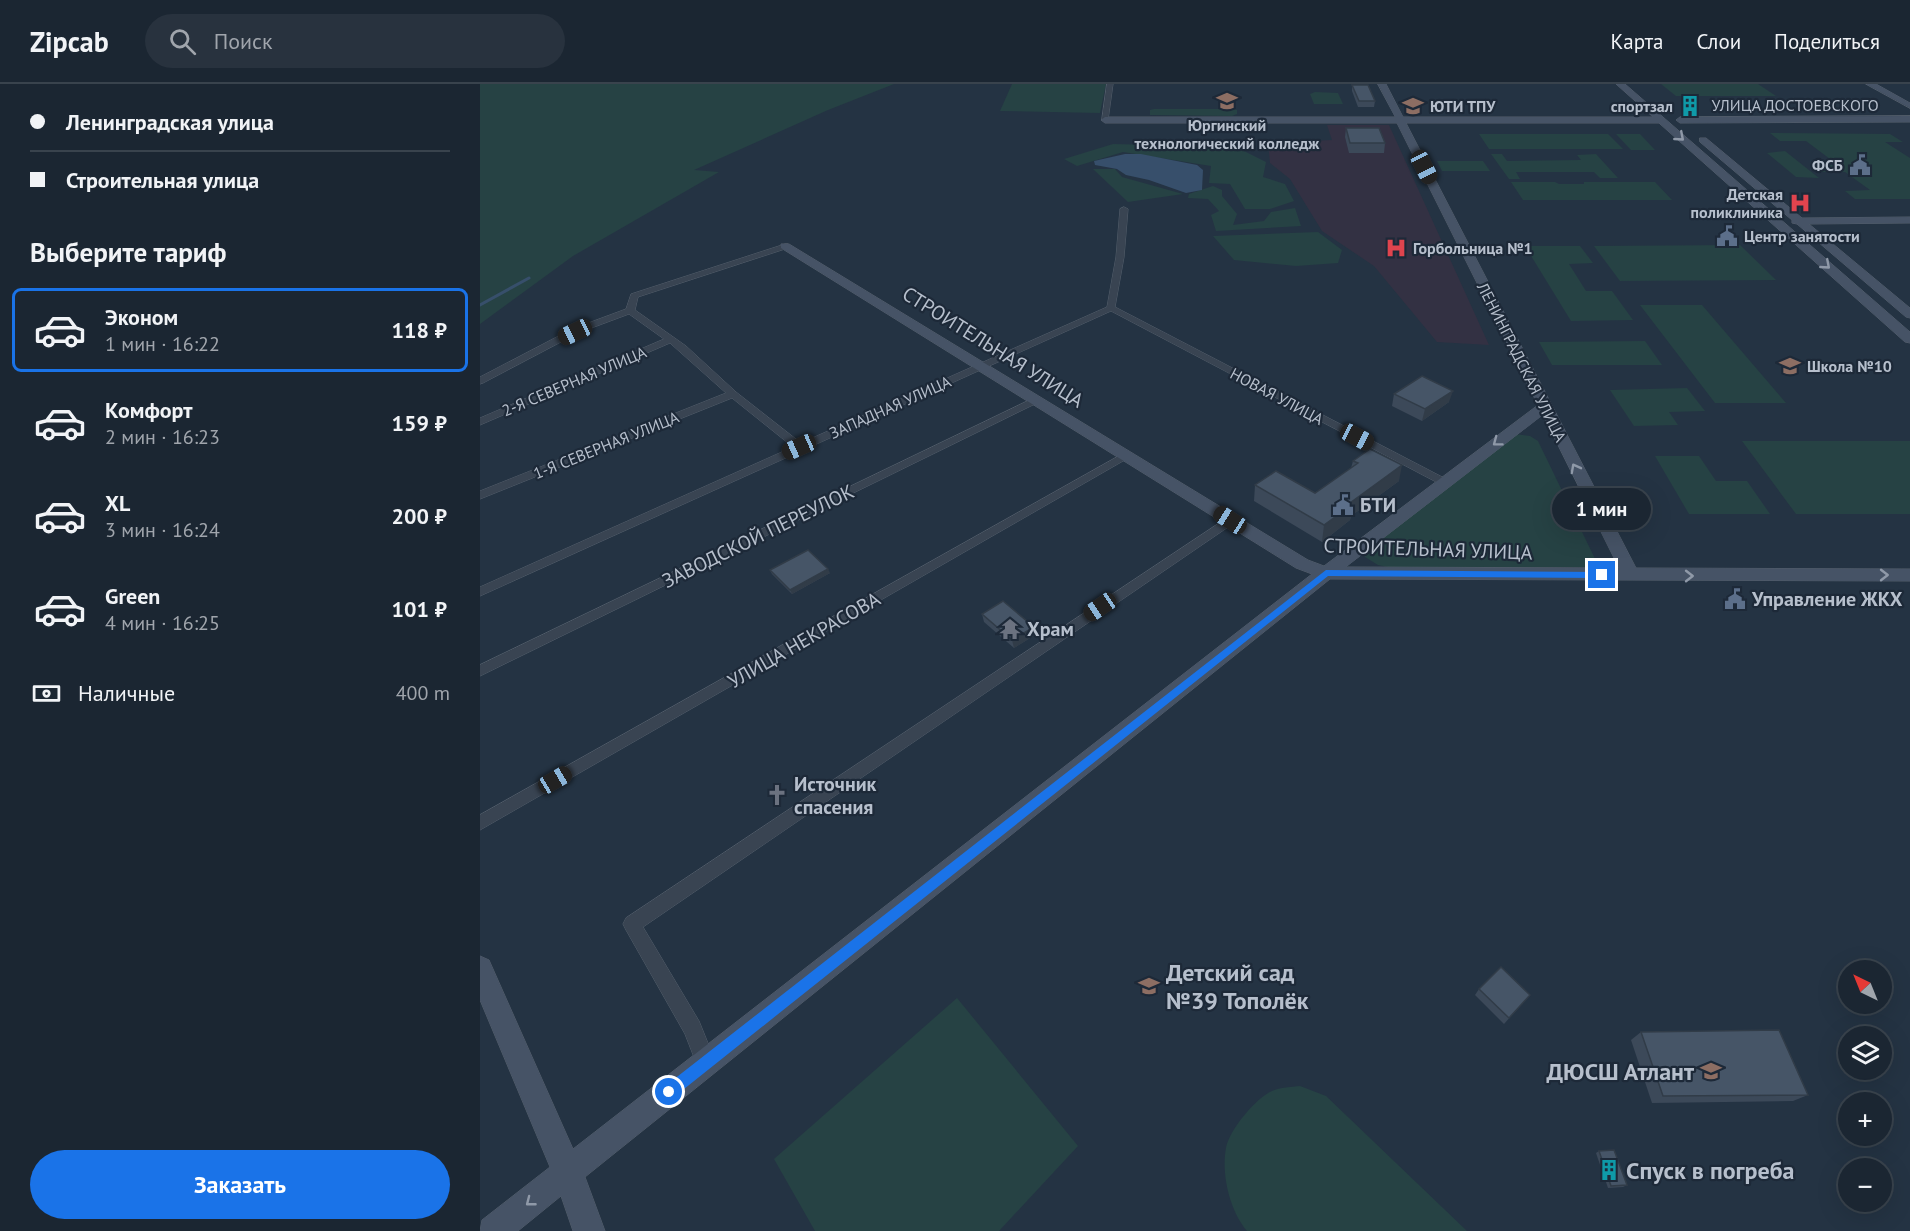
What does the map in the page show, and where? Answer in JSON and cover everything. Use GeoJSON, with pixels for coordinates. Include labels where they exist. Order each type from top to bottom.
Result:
{"type":"FeatureCollection","features":[{"type":"Feature","properties":{"kind":"street"},"geometry":{"type":"LineString","coordinates":[[1110,84],[1105,120],[1661,120]]}},
{"type":"Feature","properties":{"kind":"street","name":"ЛЕНИНГРАДСКАЯ УЛИЦА"},"geometry":{"type":"LineString","coordinates":[[1382,84],[1631,575]]}},
{"type":"Feature","properties":{"kind":"street"},"geometry":{"type":"LineString","coordinates":[[1620,84],[1910,339]]}},
{"type":"Feature","properties":{"kind":"street"},"geometry":{"type":"LineString","coordinates":[[1870,84],[1910,106]]}},
{"type":"Feature","properties":{"kind":"street"},"geometry":{"type":"LineString","coordinates":[[1667,110],[1910,314]]}},
{"type":"Feature","properties":{"kind":"street","name":"УЛИЦА ДОСТОЕВСКОГО"},"geometry":{"type":"LineString","coordinates":[[1680,120],[1910,120]]}},
{"type":"Feature","properties":{"kind":"street"},"geometry":{"type":"LineString","coordinates":[[1111,308],[1120,257],[1124,209]]}},
{"type":"Feature","properties":{"kind":"street"},"geometry":{"type":"LineString","coordinates":[[1776,221],[1910,220]]}},
{"type":"Feature","properties":{"kind":"street"},"geometry":{"type":"LineString","coordinates":[[630,311],[634,296],[785,246]]}},
{"type":"Feature","properties":{"kind":"street","name":"СТРОИТЕЛЬНАЯ УЛИЦА"},"geometry":{"type":"LineString","coordinates":[[785,246],[1302,564],[1326,573],[1910,575]]}},
{"type":"Feature","properties":{"kind":"street","name":"ЗАПАДНАЯ УЛИЦА"},"geometry":{"type":"LineString","coordinates":[[480,592],[1111,308]]}},
{"type":"Feature","properties":{"kind":"street","name":"НОВАЯ УЛИЦА"},"geometry":{"type":"LineString","coordinates":[[1111,308],[1444,482]]}},
{"type":"Feature","properties":{"kind":"street"},"geometry":{"type":"LineString","coordinates":[[630,311],[683,348],[733,394],[799,447]]}},
{"type":"Feature","properties":{"kind":"street"},"geometry":{"type":"LineString","coordinates":[[480,381],[575,332],[630,311]]}},
{"type":"Feature","properties":{"kind":"street","name":"2-Я СЕВЕРНАЯ УЛИЦА"},"geometry":{"type":"LineString","coordinates":[[480,422],[669,340]]}},
{"type":"Feature","properties":{"kind":"street","name":"1-Я СЕВЕРНАЯ УЛИЦА"},"geometry":{"type":"LineString","coordinates":[[480,495],[733,394]]}},
{"type":"Feature","properties":{"kind":"street","name":"ЗАВОДСКОЙ ПЕРЕУЛОК"},"geometry":{"type":"LineString","coordinates":[[480,671],[1036,400]]}},
{"type":"Feature","properties":{"kind":"street"},"geometry":{"type":"LineString","coordinates":[[493,1231],[1326,573],[1544,407]]}},
{"type":"Feature","properties":{"kind":"street","name":"УЛИЦА НЕКРАСОВА"},"geometry":{"type":"LineString","coordinates":[[480,823],[1126,455]]}},
{"type":"Feature","properties":{"kind":"street"},"geometry":{"type":"LineString","coordinates":[[706,1063],[692,1028],[632,924],[1230,520]]}},
{"type":"Feature","properties":{"kind":"street"},"geometry":{"type":"LineString","coordinates":[[482,983],[568,1173],[589,1231]]}},
{"type":"Feature","properties":{"kind":"shaded area","name":"Горбольница №1"},"geometry":{"type":"Polygon","coordinates":[[[1327,125],[1389,125],[1489,345],[1437,342],[1374,266],[1322,231],[1290,179],[1270,163],[1268,143],[1332,140],[1327,125]]]}},
{"type":"Feature","properties":{"kind":"green space"},"geometry":{"type":"Polygon","coordinates":[[[480,84],[894,84],[828,110],[694,170],[719,172],[573,256],[480,324],[480,84]]]}},
{"type":"Feature","properties":{"kind":"green space"},"geometry":{"type":"Polygon","coordinates":[[[1012,84],[1106,84],[1100,113],[1000,111],[1012,84]]]}},
{"type":"Feature","properties":{"kind":"green space"},"geometry":{"type":"Polygon","coordinates":[[[1661,84],[1758,84],[1776,96],[1676,96],[1661,84]]]}},
{"type":"Feature","properties":{"kind":"green space"},"geometry":{"type":"Polygon","coordinates":[[[1315,92],[1338,93],[1343,104],[1314,104],[1310,94],[1315,92]]]}},
{"type":"Feature","properties":{"kind":"green space"},"geometry":{"type":"Polygon","coordinates":[[[1234,109],[1237,110],[1237,114],[1232,116],[1150,115],[1150,110],[1234,109]]]}},
{"type":"Feature","properties":{"kind":"green space"},"geometry":{"type":"Polygon","coordinates":[[[1770,133],[1890,134],[1903,142],[1885,142],[1910,158],[1910,199],[1855,199],[1845,191],[1870,190],[1845,172],[1820,172],[1812,165],[1838,165],[1806,141],[1780,141],[1770,133]]]}},
{"type":"Feature","properties":{"kind":"green space"},"geometry":{"type":"Polygon","coordinates":[[[1479,134],[1608,134],[1623,149],[1489,149],[1479,134]]]}},
{"type":"Feature","properties":{"kind":"green space"},"geometry":{"type":"Polygon","coordinates":[[[1616,134],[1640,134],[1655,150],[1631,150],[1616,134]]]}},
{"type":"Feature","properties":{"kind":"green space"},"geometry":{"type":"Polygon","coordinates":[[[1113,144],[1236,147],[1266,162],[1263,177],[1285,184],[1294,201],[1270,209],[1245,209],[1230,184],[1209,183],[1211,166],[1123,152],[1077,166],[1064,159],[1113,144]]]}},
{"type":"Feature","properties":{"kind":"green space"},"geometry":{"type":"Polygon","coordinates":[[[1785,151],[1819,178],[1796,177],[1767,153],[1785,151]]]}},
{"type":"Feature","properties":{"kind":"green space"},"geometry":{"type":"Polygon","coordinates":[[[1491,154],[1502,154],[1507,161],[1581,160],[1577,155],[1596,154],[1618,178],[1600,178],[1594,172],[1516,172],[1520,179],[1509,179],[1491,154]]]}},
{"type":"Feature","properties":{"kind":"green space"},"geometry":{"type":"Polygon","coordinates":[[[1437,161],[1483,161],[1490,171],[1442,171],[1437,161]]]}},
{"type":"Feature","properties":{"kind":"green space"},"geometry":{"type":"Polygon","coordinates":[[[1093,169],[1115,169],[1122,177],[1183,194],[1128,202],[1093,169]]]}},
{"type":"Feature","properties":{"kind":"green space"},"geometry":{"type":"Polygon","coordinates":[[[1511,182],[1584,184],[1584,182],[1655,182],[1672,200],[1523,200],[1511,182]]]}},
{"type":"Feature","properties":{"kind":"green space"},"geometry":{"type":"Polygon","coordinates":[[[1213,186],[1222,190],[1222,196],[1237,214],[1233,225],[1264,221],[1271,212],[1295,208],[1301,226],[1216,231],[1211,215],[1219,211],[1208,199],[1188,198],[1189,194],[1213,186]]]}},
{"type":"Feature","properties":{"kind":"green space"},"geometry":{"type":"Polygon","coordinates":[[[1318,232],[1342,250],[1338,263],[1296,266],[1234,260],[1213,236],[1318,232]]]}},
{"type":"Feature","properties":{"kind":"green space"},"geometry":{"type":"Polygon","coordinates":[[[1740,245],[1776,280],[1620,281],[1594,246],[1740,245]]]}},
{"type":"Feature","properties":{"kind":"green space"},"geometry":{"type":"Polygon","coordinates":[[[1525,246],[1580,246],[1593,263],[1569,264],[1586,291],[1612,291],[1633,320],[1571,321],[1525,246]]]}},
{"type":"Feature","properties":{"kind":"green space"},"geometry":{"type":"Polygon","coordinates":[[[1640,305],[1702,305],[1786,403],[1715,403],[1640,305]]]}},
{"type":"Feature","properties":{"kind":"green space"},"geometry":{"type":"Polygon","coordinates":[[[1645,341],[1662,365],[1552,365],[1539,342],[1645,341]]]}},
{"type":"Feature","properties":{"kind":"green space"},"geometry":{"type":"Polygon","coordinates":[[[1687,388],[1705,411],[1669,412],[1678,425],[1634,426],[1610,390],[1687,388]]]}},
{"type":"Feature","properties":{"kind":"green space"},"geometry":{"type":"Polygon","coordinates":[[[1515,434],[1530,436],[1538,441],[1599,567],[1392,568],[1378,565],[1365,557],[1363,550],[1515,434]]]}},
{"type":"Feature","properties":{"kind":"green space"},"geometry":{"type":"Polygon","coordinates":[[[1742,441],[1910,441],[1910,514],[1796,514],[1742,441]]]}},
{"type":"Feature","properties":{"kind":"green space"},"geometry":{"type":"Polygon","coordinates":[[[1655,456],[1699,456],[1716,481],[1747,481],[1770,514],[1689,514],[1655,456]]]}},
{"type":"Feature","properties":{"kind":"green space"},"geometry":{"type":"Polygon","coordinates":[[[957,998],[1078,1146],[999,1231],[815,1231],[774,1159],[957,998]]]}},
{"type":"Feature","properties":{"kind":"green space"},"geometry":{"type":"Polygon","coordinates":[[[1300,1086],[1326,1096],[1467,1231],[1247,1231],[1236,1213],[1228,1192],[1225,1158],[1228,1141],[1244,1115],[1258,1100],[1272,1091],[1300,1086]]]}},
{"type":"Feature","properties":{"kind":"water"},"geometry":{"type":"Polygon","coordinates":[[[1125,154],[1141,154],[1197,165],[1203,170],[1202,190],[1186,193],[1149,180],[1126,175],[1117,169],[1095,165],[1094,161],[1125,154]]]}},
{"type":"Feature","properties":{"kind":"building"},"geometry":{"type":"Polygon","coordinates":[[[1352,85],[1368,85],[1375,101],[1359,101],[1352,85]]]}},
{"type":"Feature","properties":{"kind":"building"},"geometry":{"type":"Polygon","coordinates":[[[1346,128],[1379,128],[1385,143],[1350,143],[1346,128]]]}},
{"type":"Feature","properties":{"kind":"building"},"geometry":{"type":"Polygon","coordinates":[[[1422,376],[1453,391],[1425,409],[1394,394],[1422,376]]]}},
{"type":"Feature","properties":{"kind":"building"},"geometry":{"type":"Polygon","coordinates":[[[1370,449],[1402,465],[1324,525],[1255,485],[1276,471],[1315,493],[1358,463],[1353,461],[1370,449]]]}},
{"type":"Feature","properties":{"kind":"building"},"geometry":{"type":"Polygon","coordinates":[[[808,550],[828,569],[790,590],[770,570],[808,550]]]}},
{"type":"Feature","properties":{"kind":"building","name":"Храм"},"geometry":{"type":"Polygon","coordinates":[[[1003,601],[1034,627],[1012,640],[982,614],[1003,601]]]}},
{"type":"Feature","properties":{"kind":"building"},"geometry":{"type":"Polygon","coordinates":[[[1501,967],[1530,995],[1509,1018],[1479,989],[1501,967]]]}},
{"type":"Feature","properties":{"kind":"building","name":"ДЮСШ Атлант"},"geometry":{"type":"Polygon","coordinates":[[[1779,1030],[1808,1095],[1663,1096],[1641,1032],[1779,1030]]]}},
{"type":"Feature","properties":{"kind":"building","name":"Спуск в погреба"},"geometry":{"type":"Polygon","coordinates":[[[1614,1150],[1627,1185],[1611,1186],[1599,1151],[1614,1150]]]}},
{"type":"Feature","properties":{"kind":"waterway"},"geometry":{"type":"LineString","coordinates":[[480,305],[529,278]]}},
{"type":"Feature","properties":{"kind":"place","name":"Юргинский технологический колледж"},"geometry":{"type":"Point","coordinates":[1227,101]}},
{"type":"Feature","properties":{"kind":"place","name":"ЮТИ ТПУ"},"geometry":{"type":"Point","coordinates":[1413,106]}},
{"type":"Feature","properties":{"kind":"place","name":"спортзал"},"geometry":{"type":"Point","coordinates":[1690,106]}},
{"type":"Feature","properties":{"kind":"place","name":"ФСБ"},"geometry":{"type":"Point","coordinates":[1860,165]}},
{"type":"Feature","properties":{"kind":"place","name":"Детская поликлиника"},"geometry":{"type":"Point","coordinates":[1800,203]}},
{"type":"Feature","properties":{"kind":"place","name":"Центр занятости"},"geometry":{"type":"Point","coordinates":[1727,236]}},
{"type":"Feature","properties":{"kind":"place","name":"Горбольница №1"},"geometry":{"type":"Point","coordinates":[1396,248]}},
{"type":"Feature","properties":{"kind":"place","name":"Школа №10"},"geometry":{"type":"Point","coordinates":[1790,366]}},
{"type":"Feature","properties":{"kind":"place","name":"БТИ"},"geometry":{"type":"Point","coordinates":[1343,505]}},
{"type":"Feature","properties":{"kind":"place","name":"Управление ЖКХ"},"geometry":{"type":"Point","coordinates":[1735,599]}},
{"type":"Feature","properties":{"kind":"place","name":"Храм"},"geometry":{"type":"Point","coordinates":[1010,629]}},
{"type":"Feature","properties":{"kind":"place","name":"Источник спасения"},"geometry":{"type":"Point","coordinates":[777,795]}},
{"type":"Feature","properties":{"kind":"place","name":"Детский сад №39 Тополёк"},"geometry":{"type":"Point","coordinates":[1149,986]}},
{"type":"Feature","properties":{"kind":"place","name":"ДЮСШ Атлант"},"geometry":{"type":"Point","coordinates":[1711,1071]}},
{"type":"Feature","properties":{"kind":"place","name":"Спуск в погреба"},"geometry":{"type":"Point","coordinates":[1609,1170]}},
{"type":"Feature","properties":{"kind":"route"},"geometry":{"type":"LineString","coordinates":[[669,1092],[1326,573],[1602,575]]}}]}
